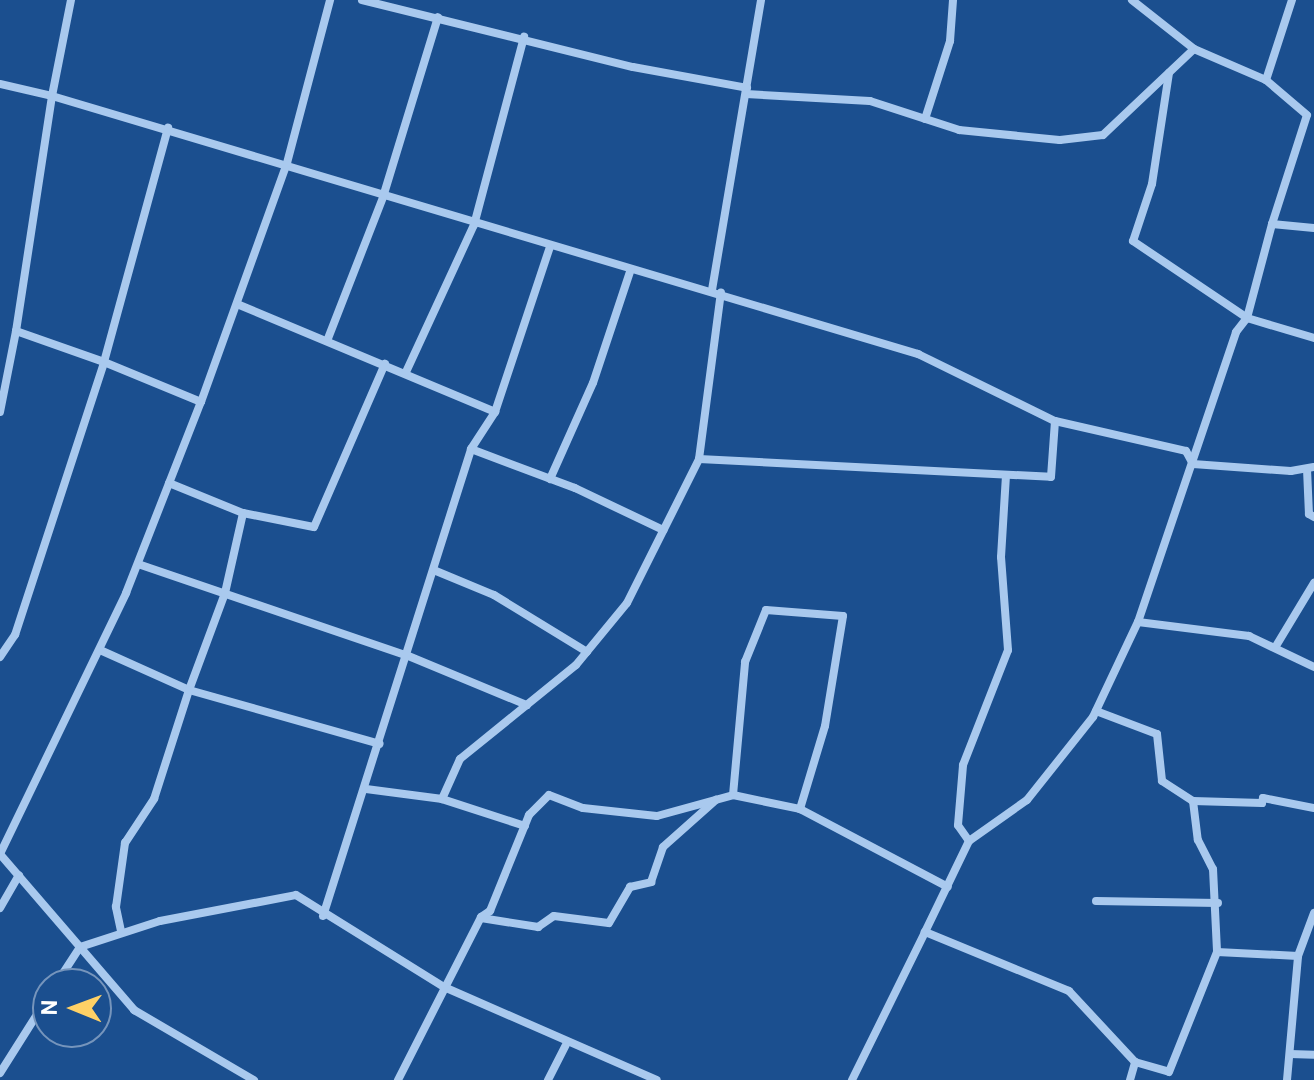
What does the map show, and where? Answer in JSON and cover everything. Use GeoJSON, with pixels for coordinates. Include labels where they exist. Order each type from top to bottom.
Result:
{"type":"FeatureCollection","features":[{"type":"Feature","properties":{"kind":"street"},"geometry":{"type":"LineString","coordinates":[[0,412],[16,331],[52,96],[71,0]]}},
{"type":"Feature","properties":{"kind":"street"},"geometry":{"type":"LineString","coordinates":[[254,1080],[134,1010],[0,854],[100,650],[138,564],[201,402],[285,167],[330,0]]}},
{"type":"Feature","properties":{"kind":"street"},"geometry":{"type":"LineString","coordinates":[[362,0],[524,37],[633,67],[747,91],[870,101],[959,130],[1060,140],[1103,135],[1194,49]]}},
{"type":"Feature","properties":{"kind":"street"},"geometry":{"type":"LineString","coordinates":[[442,799],[460,759],[587,652],[627,603],[699,459],[717,291],[761,0]]}},
{"type":"Feature","properties":{"kind":"street"},"geometry":{"type":"LineString","coordinates":[[925,119],[950,41],[953,0]]}},
{"type":"Feature","properties":{"kind":"street"},"geometry":{"type":"LineString","coordinates":[[852,1080],[969,841],[1027,800],[1096,711],[1138,622],[1236,332],[1247,318],[1272,224],[1307,115],[1266,80],[1194,49],[1132,0]]}},
{"type":"Feature","properties":{"kind":"street"},"geometry":{"type":"LineString","coordinates":[[1266,80],[1292,0]]}},
{"type":"Feature","properties":{"kind":"street"},"geometry":{"type":"LineString","coordinates":[[327,341],[383,197],[438,17]]}},
{"type":"Feature","properties":{"kind":"street"},"geometry":{"type":"LineString","coordinates":[[406,372],[474,225],[524,37]]}},
{"type":"Feature","properties":{"kind":"street"},"geometry":{"type":"LineString","coordinates":[[1169,72],[1152,184],[1133,241],[1247,318],[1314,338]]}},
{"type":"Feature","properties":{"kind":"street"},"geometry":{"type":"LineString","coordinates":[[0,84],[168,128],[474,225],[717,291],[918,354],[1055,421],[1186,451],[1193,464]]}},
{"type":"Feature","properties":{"kind":"street"},"geometry":{"type":"LineString","coordinates":[[0,657],[15,635],[104,362],[168,128]]}},
{"type":"Feature","properties":{"kind":"street"},"geometry":{"type":"LineString","coordinates":[[1272,224],[1314,228]]}},
{"type":"Feature","properties":{"kind":"street"},"geometry":{"type":"LineString","coordinates":[[323,916],[436,571],[471,449],[495,412],[550,247]]}},
{"type":"Feature","properties":{"kind":"street"},"geometry":{"type":"LineString","coordinates":[[550,479],[593,383],[631,269]]}},
{"type":"Feature","properties":{"kind":"street"},"geometry":{"type":"LineString","coordinates":[[237,304],[406,372],[495,412]]}},
{"type":"Feature","properties":{"kind":"street"},"geometry":{"type":"LineString","coordinates":[[16,331],[104,362],[201,402]]}},
{"type":"Feature","properties":{"kind":"street"},"geometry":{"type":"LineString","coordinates":[[169,483],[243,513],[314,527],[385,364]]}},
{"type":"Feature","properties":{"kind":"street"},"geometry":{"type":"LineString","coordinates":[[699,459],[1051,477],[1055,421]]}},
{"type":"Feature","properties":{"kind":"street"},"geometry":{"type":"LineString","coordinates":[[471,449],[550,479],[663,530]]}},
{"type":"Feature","properties":{"kind":"street"},"geometry":{"type":"LineString","coordinates":[[1193,464],[1310,468],[1309,514],[1314,517]]}},
{"type":"Feature","properties":{"kind":"street"},"geometry":{"type":"LineString","coordinates":[[969,841],[958,825],[963,765],[1008,650],[1001,557],[1006,475]]}},
{"type":"Feature","properties":{"kind":"street"},"geometry":{"type":"LineString","coordinates":[[121,931],[117,879],[125,843],[154,799],[189,690],[225,593],[243,513]]}},
{"type":"Feature","properties":{"kind":"street"},"geometry":{"type":"LineString","coordinates":[[138,564],[406,655],[527,705]]}},
{"type":"Feature","properties":{"kind":"street"},"geometry":{"type":"LineString","coordinates":[[436,571],[494,595],[587,652]]}},
{"type":"Feature","properties":{"kind":"street"},"geometry":{"type":"LineString","coordinates":[[1276,646],[1314,583]]}},
{"type":"Feature","properties":{"kind":"street"},"geometry":{"type":"LineString","coordinates":[[733,795],[745,662],[766,610],[843,616],[825,726],[800,809]]}},
{"type":"Feature","properties":{"kind":"street"},"geometry":{"type":"LineString","coordinates":[[1138,622],[1249,636],[1276,646],[1314,667]]}},
{"type":"Feature","properties":{"kind":"street"},"geometry":{"type":"LineString","coordinates":[[100,650],[189,690],[380,744]]}},
{"type":"Feature","properties":{"kind":"street"},"geometry":{"type":"LineString","coordinates":[[1096,711],[1157,734],[1162,781],[1193,801],[1262,803],[1263,798],[1314,808]]}},
{"type":"Feature","properties":{"kind":"street"},"geometry":{"type":"LineString","coordinates":[[366,789],[442,799],[525,826]]}},
{"type":"Feature","properties":{"kind":"street"},"geometry":{"type":"LineString","coordinates":[[398,1080],[481,917],[490,911],[525,826],[549,795],[583,808],[657,816],[733,795],[800,809],[948,887]]}},
{"type":"Feature","properties":{"kind":"street"},"geometry":{"type":"LineString","coordinates":[[481,917],[538,927],[554,916],[609,923],[630,887],[651,882],[663,847],[719,797]]}},
{"type":"Feature","properties":{"kind":"street"},"geometry":{"type":"LineString","coordinates":[[925,932],[1069,991],[1135,1062],[1169,1072],[1217,952],[1218,903],[1193,801]]}},
{"type":"Feature","properties":{"kind":"street"},"geometry":{"type":"LineString","coordinates":[[0,908],[19,875]]}},
{"type":"Feature","properties":{"kind":"street"},"geometry":{"type":"LineString","coordinates":[[66,968],[80,947],[121,931],[296,895],[323,916],[444,987],[566,1045],[657,1080]]}},
{"type":"Feature","properties":{"kind":"street"},"geometry":{"type":"LineString","coordinates":[[1096,901],[1218,903]]}},
{"type":"Feature","properties":{"kind":"street"},"geometry":{"type":"LineString","coordinates":[[1287,1080],[1298,956],[1314,913]]}},
{"type":"Feature","properties":{"kind":"street"},"geometry":{"type":"LineString","coordinates":[[1217,952],[1298,956]]}},
{"type":"Feature","properties":{"kind":"street"},"geometry":{"type":"LineString","coordinates":[[0,1073],[32,1022]]}},
{"type":"Feature","properties":{"kind":"street"},"geometry":{"type":"LineString","coordinates":[[548,1080],[566,1045]]}},
{"type":"Feature","properties":{"kind":"street"},"geometry":{"type":"LineString","coordinates":[[1290,1054],[1314,1055]]}},
{"type":"Feature","properties":{"kind":"street"},"geometry":{"type":"LineString","coordinates":[[1130,1080],[1135,1062]]}}]}
